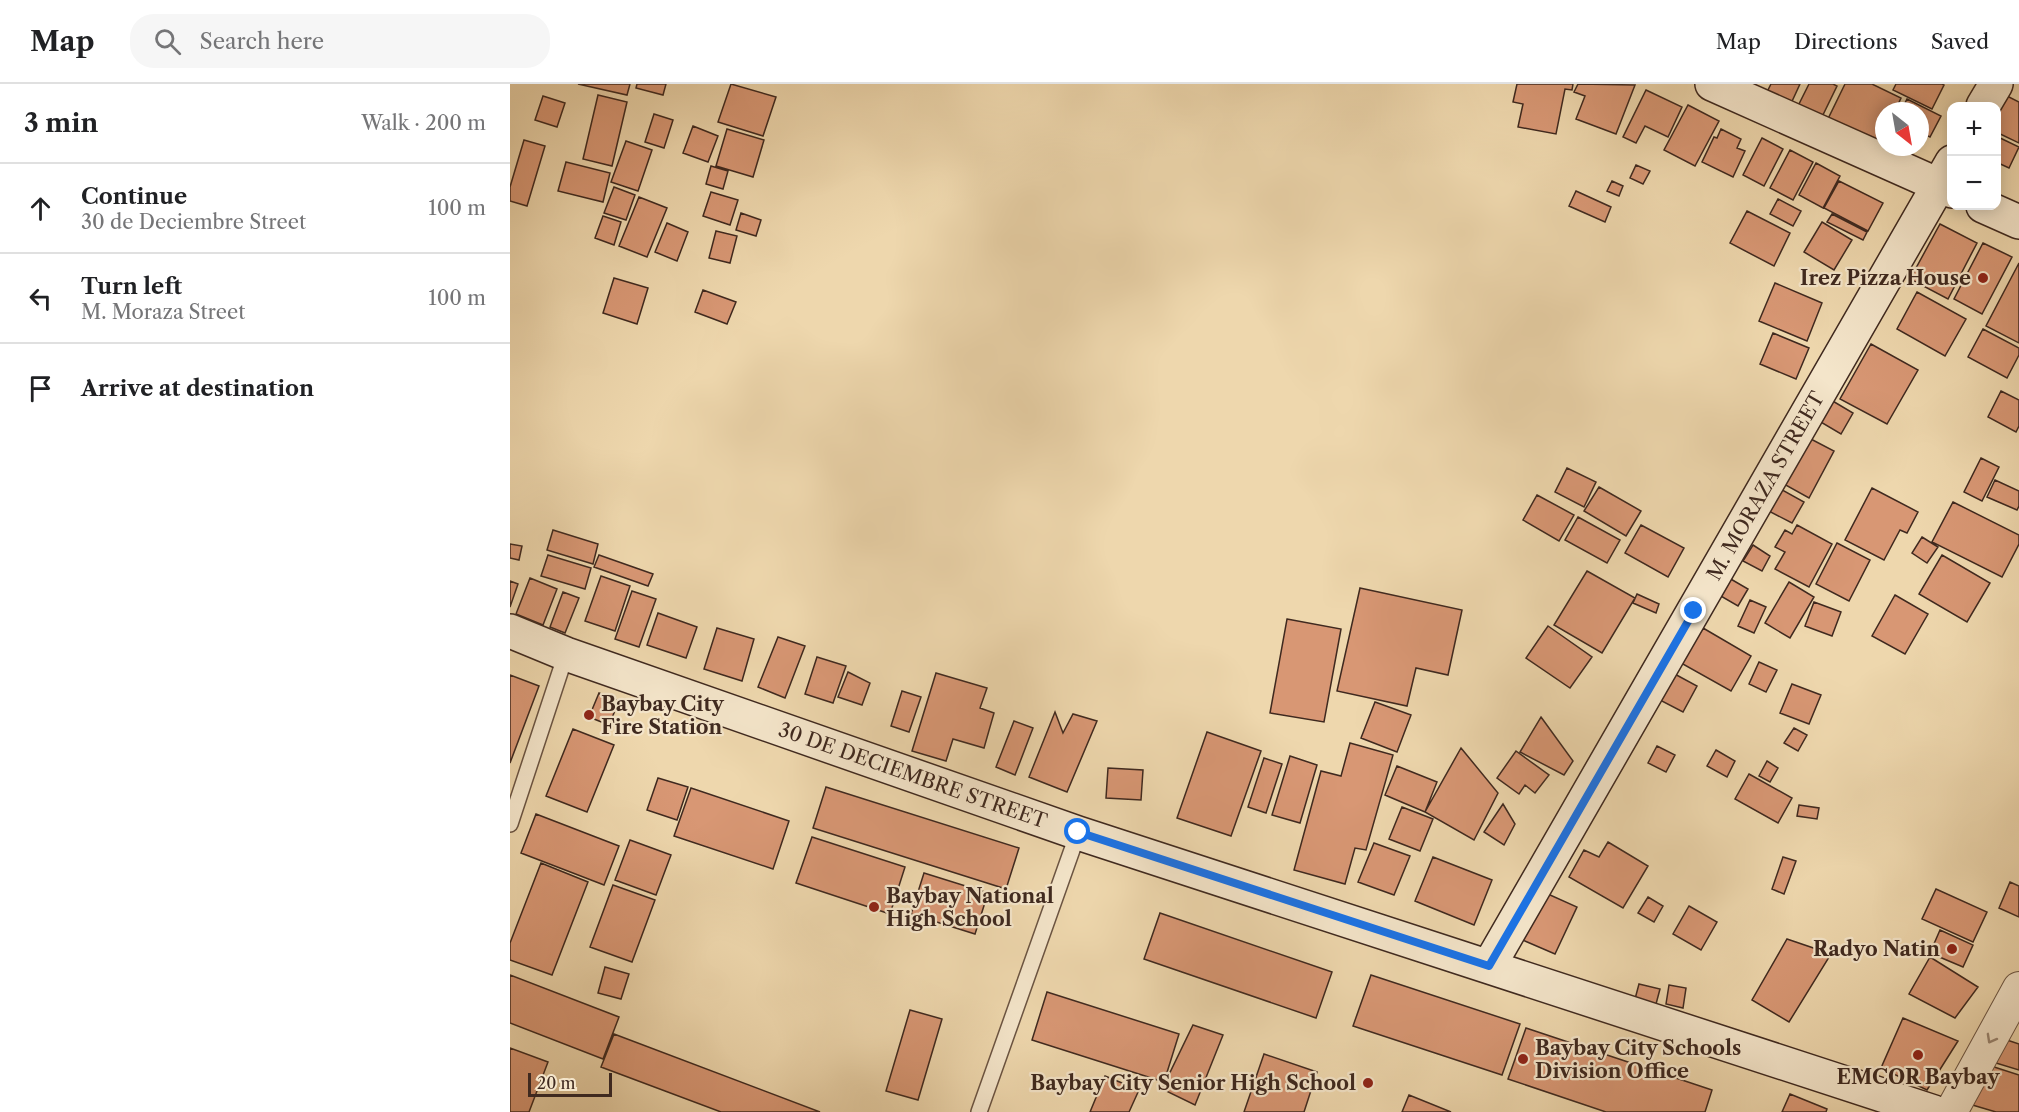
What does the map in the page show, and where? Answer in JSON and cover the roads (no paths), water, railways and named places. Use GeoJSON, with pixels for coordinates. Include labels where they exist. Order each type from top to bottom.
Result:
{"type":"FeatureCollection","features":[{"type":"Feature","properties":{"kind":"street"},"geometry":{"type":"LineString","coordinates":[[1712,84],[1947,179]]}},
{"type":"Feature","properties":{"kind":"street"},"geometry":{"type":"LineString","coordinates":[[1985,102],[1996,84]]}},
{"type":"Feature","properties":{"kind":"street","name":"M. MORAZA STREET"},"geometry":{"type":"LineString","coordinates":[[1489,966],[1947,179]]}},
{"type":"Feature","properties":{"kind":"street"},"geometry":{"type":"LineString","coordinates":[[1992,210],[2019,222]]}},
{"type":"Feature","properties":{"kind":"street","name":"30 DE DECIEMBRE STREET"},"geometry":{"type":"LineString","coordinates":[[510,631],[566,654],[1078,832],[1934,1112]]}},
{"type":"Feature","properties":{"kind":"street"},"geometry":{"type":"LineString","coordinates":[[1951,1112],[2019,988]]}},
{"type":"Feature","properties":{"kind":"lane"},"geometry":{"type":"LineString","coordinates":[[510,824],[566,654]]}},
{"type":"Feature","properties":{"kind":"lane"},"geometry":{"type":"LineString","coordinates":[[980,1112],[1078,832]]}},
{"type":"Feature","properties":{"kind":"place","name":"Irez Pizza House"},"geometry":{"type":"Point","coordinates":[1983,278]}},
{"type":"Feature","properties":{"kind":"place","name":"Baybay City Fire Station"},"geometry":{"type":"Point","coordinates":[589,715]}},
{"type":"Feature","properties":{"kind":"place","name":"Baybay National High School"},"geometry":{"type":"Point","coordinates":[874,907]}},
{"type":"Feature","properties":{"kind":"place","name":"Radyo Natin"},"geometry":{"type":"Point","coordinates":[1952,949]}},
{"type":"Feature","properties":{"kind":"place","name":"EMCOR Baybay"},"geometry":{"type":"Point","coordinates":[1918,1055]}},
{"type":"Feature","properties":{"kind":"place","name":"Baybay City Schools Division Office"},"geometry":{"type":"Point","coordinates":[1523,1059]}},
{"type":"Feature","properties":{"kind":"place","name":"Baybay City Senior High School"},"geometry":{"type":"Point","coordinates":[1368,1083]}}]}
